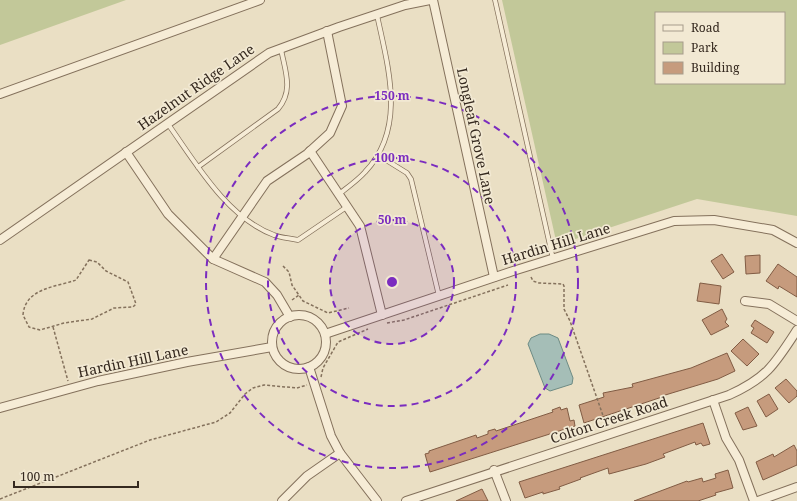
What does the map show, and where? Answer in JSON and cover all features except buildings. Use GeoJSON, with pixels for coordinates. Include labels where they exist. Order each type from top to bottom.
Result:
{"type":"FeatureCollection","features":[{"type":"Feature","properties":{"kind":"street"},"geometry":{"type":"LineString","coordinates":[[0,94],[260,0]]}},
{"type":"Feature","properties":{"kind":"street","name":"Hazelnut Ridge Lane"},"geometry":{"type":"LineString","coordinates":[[0,240],[269,53],[376,15],[430,0]]}},
{"type":"Feature","properties":{"kind":"street","name":"Longleaf Grove Lane"},"geometry":{"type":"LineString","coordinates":[[433,0],[494,277]]}},
{"type":"Feature","properties":{"kind":"street"},"geometry":{"type":"LineString","coordinates":[[213,259],[241,216],[267,181],[310,151],[330,133],[342,106],[326,32]]}},
{"type":"Feature","properties":{"kind":"street"},"geometry":{"type":"LineString","coordinates":[[310,151],[360,226],[383,319]]}},
{"type":"Feature","properties":{"kind":"street"},"geometry":{"type":"LineString","coordinates":[[126,152],[168,214],[213,259],[265,282],[277,296],[290,317]]}},
{"type":"Feature","properties":{"kind":"street","name":"Hardin Hill Lane"},"geometry":{"type":"LineString","coordinates":[[325,334],[383,319],[439,296],[494,277],[674,221],[714,220],[773,230],[797,243]]}},
{"type":"Feature","properties":{"kind":"street"},"geometry":{"type":"LineString","coordinates":[[745,302],[768,304],[797,321]]}},
{"type":"Feature","properties":{"kind":"street"},"geometry":{"type":"LineString","coordinates":[[290,317],[307,317],[315,320],[325,334],[325,350],[321,357],[309,367],[294,369],[286,366],[280,361],[272,348],[274,332],[283,320],[290,317]]}},
{"type":"Feature","properties":{"kind":"street","name":"Colton Creek Road"},"geometry":{"type":"LineString","coordinates":[[406,501],[494,470],[713,400],[746,387],[762,377],[777,361],[797,330]]}},
{"type":"Feature","properties":{"kind":"street","name":"Hardin Hill Lane"},"geometry":{"type":"LineString","coordinates":[[0,408],[70,389],[187,362],[272,348]]}},
{"type":"Feature","properties":{"kind":"street"},"geometry":{"type":"LineString","coordinates":[[309,367],[331,436],[340,453],[377,501]]}},
{"type":"Feature","properties":{"kind":"street"},"geometry":{"type":"LineString","coordinates":[[713,400],[726,438],[740,460],[754,501]]}},
{"type":"Feature","properties":{"kind":"street"},"geometry":{"type":"LineString","coordinates":[[282,501],[307,476],[340,453]]}},
{"type":"Feature","properties":{"kind":"street"},"geometry":{"type":"LineString","coordinates":[[494,470],[506,501]]}},
{"type":"Feature","properties":{"kind":"street"},"geometry":{"type":"LineString","coordinates":[[758,501],[797,487]]}},
{"type":"Feature","properties":{"kind":"lane"},"geometry":{"type":"LineString","coordinates":[[495,0],[553,259]]}},
{"type":"Feature","properties":{"kind":"lane"},"geometry":{"type":"LineString","coordinates":[[339,194],[365,172],[378,155],[390,124],[392,102],[390,74],[376,15]]}},
{"type":"Feature","properties":{"kind":"lane"},"geometry":{"type":"LineString","coordinates":[[198,166],[278,109],[286,100],[288,89],[281,48]]}},
{"type":"Feature","properties":{"kind":"lane"},"geometry":{"type":"LineString","coordinates":[[167,123],[220,195],[241,216],[274,235],[298,240],[348,206]]}},
{"type":"Feature","properties":{"kind":"lane"},"geometry":{"type":"LineString","coordinates":[[378,155],[407,173],[411,178],[439,296]]}},
{"type":"Feature","properties":{"kind":"path"},"geometry":{"type":"LineString","coordinates":[[89,260],[97,262],[106,271],[128,282],[132,289],[136,300],[136,304],[133,307],[114,308],[92,319],[64,323],[53,327],[40,330],[29,327],[22,315],[26,303],[46,288],[76,280],[89,260]]}},
{"type":"Feature","properties":{"kind":"path"},"geometry":{"type":"LineString","coordinates":[[283,266],[291,275],[292,285],[303,301],[328,313],[349,308]]}},
{"type":"Feature","properties":{"kind":"path"},"geometry":{"type":"LineString","coordinates":[[531,277],[533,281],[539,283],[563,284],[564,309],[570,321],[607,426]]}},
{"type":"Feature","properties":{"kind":"path"},"geometry":{"type":"LineString","coordinates":[[383,319],[404,320],[508,285]]}},
{"type":"Feature","properties":{"kind":"path"},"geometry":{"type":"LineString","coordinates":[[292,300],[299,295]]}},
{"type":"Feature","properties":{"kind":"path"},"geometry":{"type":"LineString","coordinates":[[53,327],[70,389]]}},
{"type":"Feature","properties":{"kind":"path"},"geometry":{"type":"LineString","coordinates":[[321,380],[323,368],[338,342],[372,327]]}},
{"type":"Feature","properties":{"kind":"path"},"geometry":{"type":"LineString","coordinates":[[0,499],[150,440],[216,422],[230,414],[245,394],[253,388],[264,385],[293,388],[307,385]]}},
{"type":"Feature","properties":{"kind":"green space"},"geometry":{"type":"Polygon","coordinates":[[[0,0],[126,0],[0,45],[0,0]]]}},
{"type":"Feature","properties":{"kind":"green space"},"geometry":{"type":"Polygon","coordinates":[[[502,0],[797,0],[797,216],[697,199],[557,245],[502,0]]]}},
{"type":"Feature","properties":{"kind":"water"},"geometry":{"type":"Polygon","coordinates":[[[540,334],[549,334],[558,338],[573,378],[572,384],[550,391],[545,388],[528,344],[531,338],[540,334]]]}}]}
